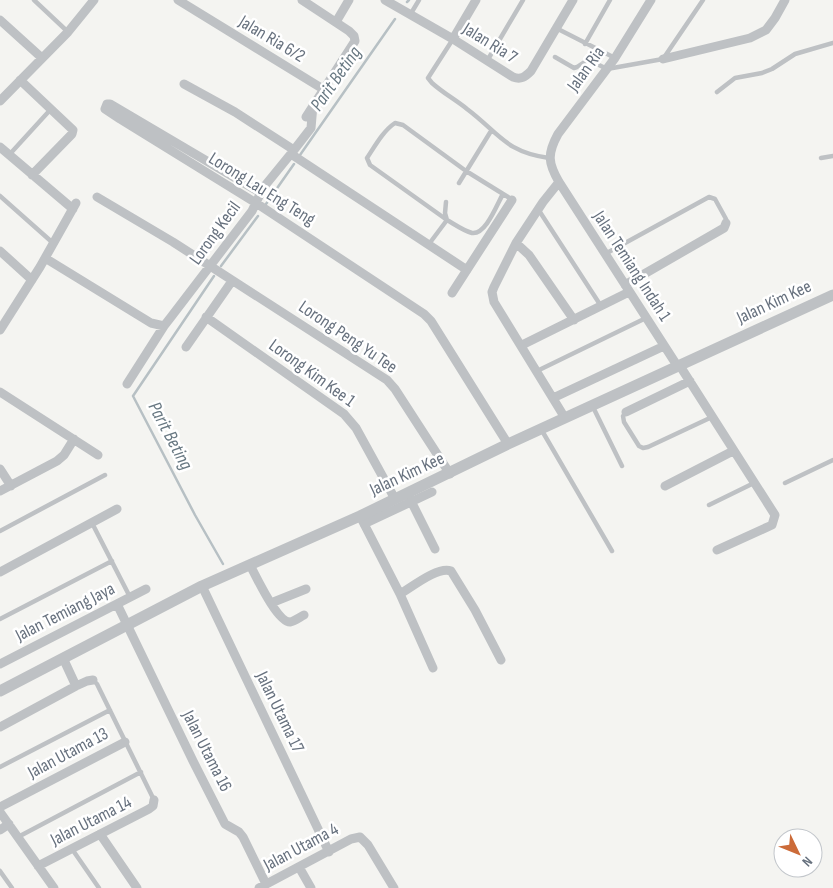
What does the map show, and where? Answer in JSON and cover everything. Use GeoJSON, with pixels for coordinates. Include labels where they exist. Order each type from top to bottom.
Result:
{"type":"FeatureCollection","features":[{"type":"Feature","properties":{"kind":"street","name":"Jalan Ria 6/2"},"geometry":{"type":"LineString","coordinates":[[178,0],[323,90]]}},
{"type":"Feature","properties":{"kind":"street"},"geometry":{"type":"LineString","coordinates":[[302,0],[336,22],[354,36],[355,41],[354,46],[306,117]]}},
{"type":"Feature","properties":{"kind":"street"},"geometry":{"type":"LineString","coordinates":[[336,22],[349,0]]}},
{"type":"Feature","properties":{"kind":"street","name":"Jalan Ria 7"},"geometry":{"type":"LineString","coordinates":[[385,0],[513,77],[520,79],[526,76],[573,0]]}},
{"type":"Feature","properties":{"kind":"street"},"geometry":{"type":"LineString","coordinates":[[453,40],[476,0]]}},
{"type":"Feature","properties":{"kind":"street","name":"Jalan Ria"},"geometry":{"type":"LineString","coordinates":[[549,158],[558,134],[615,58],[651,0]]}},
{"type":"Feature","properties":{"kind":"street"},"geometry":{"type":"LineString","coordinates":[[664,59],[750,38],[766,30],[785,0]]}},
{"type":"Feature","properties":{"kind":"street"},"geometry":{"type":"LineString","coordinates":[[0,101],[68,32],[90,1]]}},
{"type":"Feature","properties":{"kind":"street"},"geometry":{"type":"LineString","coordinates":[[0,20],[42,58]]}},
{"type":"Feature","properties":{"kind":"street"},"geometry":{"type":"LineString","coordinates":[[20,80],[73,130],[72,134],[32,175]]}},
{"type":"Feature","properties":{"kind":"street"},"geometry":{"type":"LineString","coordinates":[[184,84],[235,112],[296,156],[467,270]]}},
{"type":"Feature","properties":{"kind":"street","name":"Lorong Lau Eng Teng"},"geometry":{"type":"LineString","coordinates":[[261,193],[110,104],[105,106],[106,109],[120,120],[261,206],[424,314],[431,322],[508,444]]}},
{"type":"Feature","properties":{"kind":"street","name":"Lorong Kecil"},"geometry":{"type":"LineString","coordinates":[[127,384],[164,326],[217,271],[252,211],[261,206],[261,193],[296,156],[311,128],[313,105]]}},
{"type":"Feature","properties":{"kind":"street"},"geometry":{"type":"LineString","coordinates":[[0,147],[32,175],[75,206],[32,280],[0,330]]}},
{"type":"Feature","properties":{"kind":"street","name":"Jalan Temiang Indah 1"},"geometry":{"type":"LineString","coordinates":[[549,158],[551,169],[559,182],[775,515],[772,526],[717,550]]}},
{"type":"Feature","properties":{"kind":"street"},"geometry":{"type":"LineString","coordinates":[[559,182],[538,209],[516,243],[494,287],[492,297],[565,418]]}},
{"type":"Feature","properties":{"kind":"street","name":"Lorong Peng Yu Tee"},"geometry":{"type":"LineString","coordinates":[[97,197],[173,242],[387,380],[395,388],[450,474]]}},
{"type":"Feature","properties":{"kind":"street"},"geometry":{"type":"LineString","coordinates":[[452,293],[510,198]]}},
{"type":"Feature","properties":{"kind":"street"},"geometry":{"type":"LineString","coordinates":[[522,346],[601,306],[724,228],[726,223]]}},
{"type":"Feature","properties":{"kind":"street"},"geometry":{"type":"LineString","coordinates":[[516,243],[529,255],[574,320]]}},
{"type":"Feature","properties":{"kind":"street"},"geometry":{"type":"LineString","coordinates":[[0,252],[32,280]]}},
{"type":"Feature","properties":{"kind":"street"},"geometry":{"type":"LineString","coordinates":[[45,258],[151,323],[164,326]]}},
{"type":"Feature","properties":{"kind":"street"},"geometry":{"type":"LineString","coordinates":[[186,347],[232,281]]}},
{"type":"Feature","properties":{"kind":"street","name":"Jalan Kim Kee"},"geometry":{"type":"LineString","coordinates":[[1,688],[202,586],[362,520],[395,499],[410,498],[450,474],[508,444],[833,295]]}},
{"type":"Feature","properties":{"kind":"street","name":"Lorong Kim Kee 1"},"geometry":{"type":"LineString","coordinates":[[206,317],[344,414],[356,428],[395,499]]}},
{"type":"Feature","properties":{"kind":"street"},"geometry":{"type":"LineString","coordinates":[[554,398],[664,346]]}},
{"type":"Feature","properties":{"kind":"street"},"geometry":{"type":"LineString","coordinates":[[626,412],[690,382]]}},
{"type":"Feature","properties":{"kind":"street"},"geometry":{"type":"LineString","coordinates":[[0,392],[98,455]]}},
{"type":"Feature","properties":{"kind":"street"},"geometry":{"type":"LineString","coordinates":[[0,491],[57,462],[74,440]]}},
{"type":"Feature","properties":{"kind":"street"},"geometry":{"type":"LineString","coordinates":[[665,486],[733,451]]}},
{"type":"Feature","properties":{"kind":"street"},"geometry":{"type":"LineString","coordinates":[[0,468],[10,486]]}},
{"type":"Feature","properties":{"kind":"street"},"geometry":{"type":"LineString","coordinates":[[432,492],[410,498],[362,520],[400,594],[433,668]]}},
{"type":"Feature","properties":{"kind":"street"},"geometry":{"type":"LineString","coordinates":[[410,498],[435,548]]}},
{"type":"Feature","properties":{"kind":"street"},"geometry":{"type":"LineString","coordinates":[[0,572],[117,509]]}},
{"type":"Feature","properties":{"kind":"street"},"geometry":{"type":"LineString","coordinates":[[250,565],[271,603],[284,620],[291,622],[304,616]]}},
{"type":"Feature","properties":{"kind":"street"},"geometry":{"type":"LineString","coordinates":[[400,594],[439,571],[447,569],[451,571],[475,610],[501,660]]}},
{"type":"Feature","properties":{"kind":"street","name":"Jalan Utama 17"},"geometry":{"type":"LineString","coordinates":[[202,586],[329,852]]}},
{"type":"Feature","properties":{"kind":"street","name":"Jalan Temiang Jaya"},"geometry":{"type":"LineString","coordinates":[[0,664],[146,589]]}},
{"type":"Feature","properties":{"kind":"street"},"geometry":{"type":"LineString","coordinates":[[271,603],[306,590]]}},
{"type":"Feature","properties":{"kind":"street","name":"Jalan Utama 16"},"geometry":{"type":"LineString","coordinates":[[117,604],[218,810],[226,824],[239,832],[243,837],[262,886]]}},
{"type":"Feature","properties":{"kind":"street"},"geometry":{"type":"LineString","coordinates":[[63,658],[76,686]]}},
{"type":"Feature","properties":{"kind":"street"},"geometry":{"type":"LineString","coordinates":[[0,727],[76,686],[93,680]]}},
{"type":"Feature","properties":{"kind":"street","name":"Jalan Utama 13"},"geometry":{"type":"LineString","coordinates":[[0,807],[125,742]]}},
{"type":"Feature","properties":{"kind":"street","name":"Jalan Utama 14"},"geometry":{"type":"LineString","coordinates":[[38,866],[149,809],[153,806],[154,800]]}},
{"type":"Feature","properties":{"kind":"street"},"geometry":{"type":"LineString","coordinates":[[0,812],[54,888]]}},
{"type":"Feature","properties":{"kind":"street"},"geometry":{"type":"LineString","coordinates":[[0,830],[9,824]]}},
{"type":"Feature","properties":{"kind":"street"},"geometry":{"type":"LineString","coordinates":[[100,834],[137,888]]}},
{"type":"Feature","properties":{"kind":"street","name":"Jalan Utama 4"},"geometry":{"type":"LineString","coordinates":[[262,886],[352,839],[360,837],[368,845],[394,888]]}},
{"type":"Feature","properties":{"kind":"street"},"geometry":{"type":"LineString","coordinates":[[299,867],[311,888]]}},
{"type":"Feature","properties":{"kind":"lane"},"geometry":{"type":"LineString","coordinates":[[34,0],[68,32]]}},
{"type":"Feature","properties":{"kind":"lane"},"geometry":{"type":"LineString","coordinates":[[406,12],[419,0]]}},
{"type":"Feature","properties":{"kind":"lane"},"geometry":{"type":"LineString","coordinates":[[487,61],[523,0]]}},
{"type":"Feature","properties":{"kind":"lane"},"geometry":{"type":"LineString","coordinates":[[585,44],[610,0]]}},
{"type":"Feature","properties":{"kind":"lane"},"geometry":{"type":"LineString","coordinates":[[555,57],[574,68],[589,60],[607,69],[664,59],[703,0]]}},
{"type":"Feature","properties":{"kind":"lane"},"geometry":{"type":"LineString","coordinates":[[556,28],[615,58]]}},
{"type":"Feature","properties":{"kind":"lane"},"geometry":{"type":"LineString","coordinates":[[453,40],[428,78],[432,83],[466,108],[512,147],[540,157],[549,158]]}},
{"type":"Feature","properties":{"kind":"lane"},"geometry":{"type":"LineString","coordinates":[[717,92],[735,78],[762,73],[795,54],[833,42]]}},
{"type":"Feature","properties":{"kind":"lane"},"geometry":{"type":"LineString","coordinates":[[10,155],[51,109]]}},
{"type":"Feature","properties":{"kind":"lane"},"geometry":{"type":"LineString","coordinates":[[503,194],[485,226],[481,231],[473,233],[447,220],[370,165],[368,158],[382,136],[395,123],[402,125],[466,171],[510,198]]}},
{"type":"Feature","properties":{"kind":"lane"},"geometry":{"type":"LineString","coordinates":[[459,183],[491,131]]}},
{"type":"Feature","properties":{"kind":"lane"},"geometry":{"type":"LineString","coordinates":[[821,158],[833,156]]}},
{"type":"Feature","properties":{"kind":"lane"},"geometry":{"type":"LineString","coordinates":[[0,196],[53,243]]}},
{"type":"Feature","properties":{"kind":"lane"},"geometry":{"type":"LineString","coordinates":[[605,254],[708,197],[716,200],[726,219],[726,223]]}},
{"type":"Feature","properties":{"kind":"lane"},"geometry":{"type":"LineString","coordinates":[[446,202],[445,213],[447,220]]}},
{"type":"Feature","properties":{"kind":"lane"},"geometry":{"type":"LineString","coordinates":[[538,209],[601,306]]}},
{"type":"Feature","properties":{"kind":"lane"},"geometry":{"type":"LineString","coordinates":[[428,245],[447,220]]}},
{"type":"Feature","properties":{"kind":"lane"},"geometry":{"type":"LineString","coordinates":[[537,371],[646,318]]}},
{"type":"Feature","properties":{"kind":"lane"},"geometry":{"type":"LineString","coordinates":[[592,406],[622,466]]}},
{"type":"Feature","properties":{"kind":"lane"},"geometry":{"type":"LineString","coordinates":[[626,412],[623,416],[624,422],[639,446],[643,448],[712,418]]}},
{"type":"Feature","properties":{"kind":"lane"},"geometry":{"type":"LineString","coordinates":[[541,430],[612,551]]}},
{"type":"Feature","properties":{"kind":"lane"},"geometry":{"type":"LineString","coordinates":[[785,483],[833,460]]}},
{"type":"Feature","properties":{"kind":"lane"},"geometry":{"type":"LineString","coordinates":[[0,531],[105,475]]}},
{"type":"Feature","properties":{"kind":"lane"},"geometry":{"type":"LineString","coordinates":[[709,504],[754,483]]}},
{"type":"Feature","properties":{"kind":"lane"},"geometry":{"type":"LineString","coordinates":[[92,523],[130,597]]}},
{"type":"Feature","properties":{"kind":"lane"},"geometry":{"type":"LineString","coordinates":[[0,619],[112,561]]}},
{"type":"Feature","properties":{"kind":"lane"},"geometry":{"type":"LineString","coordinates":[[93,680],[110,710],[154,800]]}},
{"type":"Feature","properties":{"kind":"lane"},"geometry":{"type":"LineString","coordinates":[[0,767],[110,710]]}},
{"type":"Feature","properties":{"kind":"lane"},"geometry":{"type":"LineString","coordinates":[[18,837],[140,772]]}},
{"type":"Feature","properties":{"kind":"lane"},"geometry":{"type":"LineString","coordinates":[[72,849],[99,888]]}},
{"type":"Feature","properties":{"kind":"lane"},"geometry":{"type":"LineString","coordinates":[[0,871],[12,888]]}},
{"type":"Feature","properties":{"kind":"waterway","name":"Parit Beting"},"geometry":{"type":"LineString","coordinates":[[300,155],[395,19]]}},
{"type":"Feature","properties":{"kind":"waterway","name":"Parit Beting"},"geometry":{"type":"LineString","coordinates":[[266,204],[294,164]]}},
{"type":"Feature","properties":{"kind":"waterway","name":"Parit Beting"},"geometry":{"type":"LineString","coordinates":[[221,266],[258,216]]}},
{"type":"Feature","properties":{"kind":"waterway","name":"Parit Beting"},"geometry":{"type":"LineString","coordinates":[[214,276],[133,396],[195,515],[223,564]]}}]}
